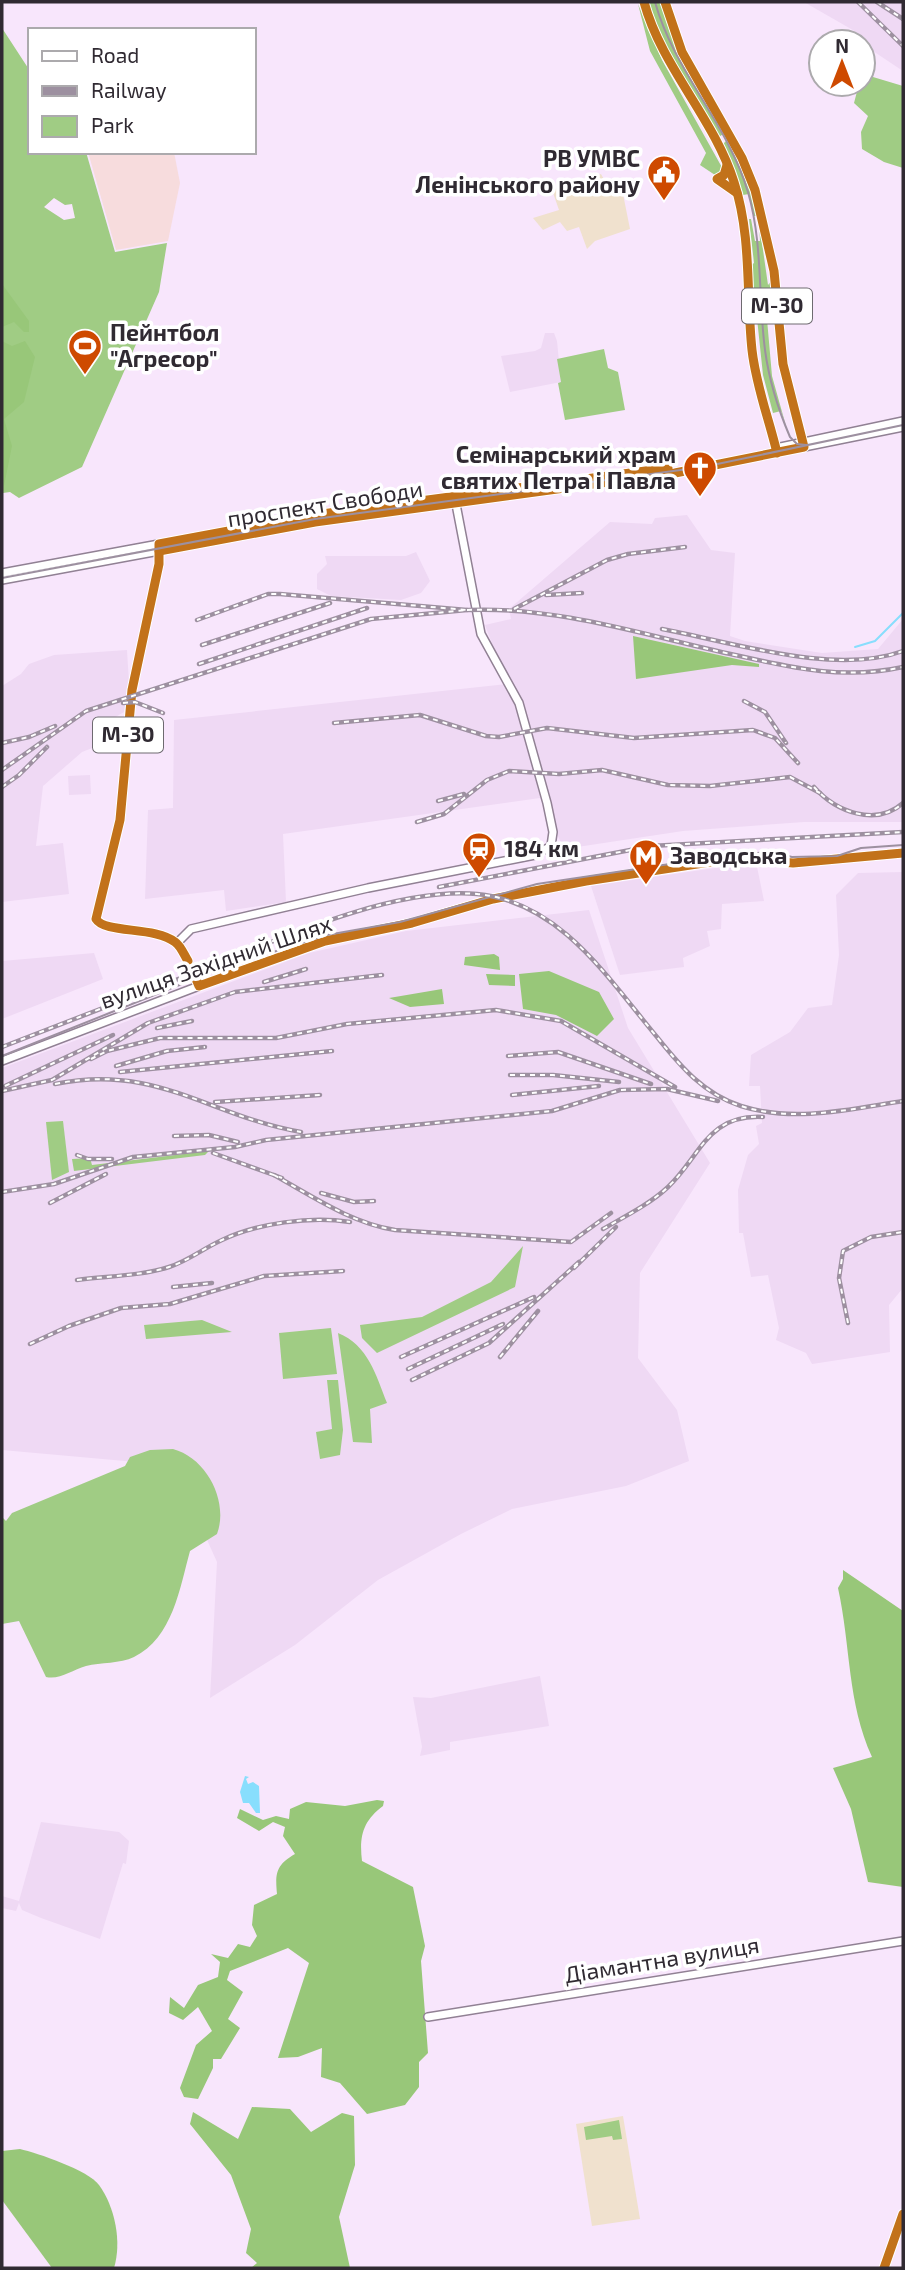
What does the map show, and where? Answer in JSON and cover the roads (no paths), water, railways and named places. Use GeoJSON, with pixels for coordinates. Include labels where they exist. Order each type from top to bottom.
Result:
{"type":"FeatureCollection","features":[{"type":"Feature","properties":{"kind":"highway","name":"М-30"},"geometry":{"type":"LineString","coordinates":[[644,2],[654,33],[672,70],[716,142],[737,192],[745,220],[754,364],[777,451]]}},
{"type":"Feature","properties":{"kind":"highway","name":"М-30"},"geometry":{"type":"LineString","coordinates":[[665,2],[682,52],[748,171],[758,202],[774,271],[783,364],[804,445]]}},
{"type":"Feature","properties":{"kind":"highway"},"geometry":{"type":"LineString","coordinates":[[716,142],[729,135]]}},
{"type":"Feature","properties":{"kind":"highway"},"geometry":{"type":"LineString","coordinates":[[727,165],[724,175],[717,179],[737,192]]}},
{"type":"Feature","properties":{"kind":"highway","name":"проспект Свободи"},"geometry":{"type":"LineString","coordinates":[[159,547],[314,515],[455,500],[685,466],[804,445]]}},
{"type":"Feature","properties":{"kind":"highway","name":"М-30"},"geometry":{"type":"LineString","coordinates":[[159,547],[131,697],[120,820],[96,919],[105,927],[157,932],[177,943]]}},
{"type":"Feature","properties":{"kind":"highway","name":"вулиця Західний Шлях"},"geometry":{"type":"LineString","coordinates":[[198,983],[325,941],[412,923],[493,900],[586,881],[736,858],[805,862],[903,853]]}},
{"type":"Feature","properties":{"kind":"highway"},"geometry":{"type":"LineString","coordinates":[[177,943],[188,961]]}},
{"type":"Feature","properties":{"kind":"highway"},"geometry":{"type":"LineString","coordinates":[[884,2268],[903,2214]]}},
{"type":"Feature","properties":{"kind":"street","name":"проспект Свободи"},"geometry":{"type":"LineString","coordinates":[[804,445],[903,421]]}},
{"type":"Feature","properties":{"kind":"street","name":"проспект Свободи"},"geometry":{"type":"LineString","coordinates":[[804,445],[903,427]]}},
{"type":"Feature","properties":{"kind":"street"},"geometry":{"type":"LineString","coordinates":[[177,943],[191,929],[545,851],[551,846],[553,832],[540,776],[513,688],[489,653],[481,634],[455,500]]}},
{"type":"Feature","properties":{"kind":"street","name":"проспект Свободи"},"geometry":{"type":"LineString","coordinates":[[2,573],[159,547]]}},
{"type":"Feature","properties":{"kind":"street","name":"проспект Свободи"},"geometry":{"type":"LineString","coordinates":[[2,580],[159,547]]}},
{"type":"Feature","properties":{"kind":"street","name":"вулиця Західний Шлях"},"geometry":{"type":"LineString","coordinates":[[2,1061],[198,983]]}},
{"type":"Feature","properties":{"kind":"street","name":"Діамантна вулиця"},"geometry":{"type":"LineString","coordinates":[[428,2017],[903,1941]]}},
{"type":"Feature","properties":{"kind":"water"},"geometry":{"type":"Polygon","coordinates":[[[245,1776],[249,1777],[246,1779],[248,1784],[253,1782],[259,1786],[260,1813],[256,1813],[249,1803],[243,1803],[240,1792],[245,1776]]]}},
{"type":"Feature","properties":{"kind":"waterway"},"geometry":{"type":"LineString","coordinates":[[855,647],[875,641],[903,613]]}},
{"type":"Feature","properties":{"kind":"tunnel"},"geometry":{"type":"LineString","coordinates":[[188,961],[196,979]]}},
{"type":"Feature","properties":{"kind":"tram line"},"geometry":{"type":"LineString","coordinates":[[655,2],[675,51],[728,143],[748,192],[756,231],[763,330],[769,372],[790,437],[797,444],[806,445]]}},
{"type":"Feature","properties":{"kind":"tram line"},"geometry":{"type":"LineString","coordinates":[[2,578],[315,519],[703,467],[903,425]]}},
{"type":"Feature","properties":{"kind":"tram line"},"geometry":{"type":"LineString","coordinates":[[2,1056],[222,968],[327,935],[400,922],[537,884],[729,855],[772,852],[792,857],[837,856],[861,848],[903,845]]}},
{"type":"Feature","properties":{"kind":"railway"},"geometry":{"type":"LineString","coordinates":[[858,2],[903,46]]}},
{"type":"Feature","properties":{"kind":"railway"},"geometry":{"type":"LineString","coordinates":[[877,2],[903,19]]}},
{"type":"Feature","properties":{"kind":"railway"},"geometry":{"type":"LineString","coordinates":[[514,609],[607,560],[628,554],[685,547]]}},
{"type":"Feature","properties":{"kind":"railway"},"geometry":{"type":"LineString","coordinates":[[546,595],[582,593]]}},
{"type":"Feature","properties":{"kind":"railway"},"geometry":{"type":"LineString","coordinates":[[2,770],[86,711],[371,619],[467,610],[268,594],[197,620]]}},
{"type":"Feature","properties":{"kind":"railway"},"geometry":{"type":"LineString","coordinates":[[202,645],[330,603]]}},
{"type":"Feature","properties":{"kind":"railway"},"geometry":{"type":"LineString","coordinates":[[199,664],[367,608]]}},
{"type":"Feature","properties":{"kind":"railway"},"geometry":{"type":"LineString","coordinates":[[467,610],[501,610],[569,617],[756,660],[819,671],[860,672],[903,667]]}},
{"type":"Feature","properties":{"kind":"railway"},"geometry":{"type":"LineString","coordinates":[[662,629],[815,658],[876,658],[903,651]]}},
{"type":"Feature","properties":{"kind":"railway"},"geometry":{"type":"LineString","coordinates":[[744,701],[765,712],[786,743]]}},
{"type":"Feature","properties":{"kind":"railway"},"geometry":{"type":"LineString","coordinates":[[123,703],[135,702],[163,713]]}},
{"type":"Feature","properties":{"kind":"railway"},"geometry":{"type":"LineString","coordinates":[[334,723],[420,715],[486,736],[499,737],[547,728],[634,738],[753,730],[775,738],[798,763]]}},
{"type":"Feature","properties":{"kind":"railway"},"geometry":{"type":"LineString","coordinates":[[2,743],[29,737],[55,726]]}},
{"type":"Feature","properties":{"kind":"railway"},"geometry":{"type":"LineString","coordinates":[[2,787],[19,775],[47,747]]}},
{"type":"Feature","properties":{"kind":"railway"},"geometry":{"type":"LineString","coordinates":[[417,822],[444,814],[487,780],[509,771],[559,774],[602,770],[668,785],[710,786],[790,777],[820,793]]}},
{"type":"Feature","properties":{"kind":"railway"},"geometry":{"type":"LineString","coordinates":[[814,787],[833,803],[857,813],[881,814],[903,803]]}},
{"type":"Feature","properties":{"kind":"railway"},"geometry":{"type":"LineString","coordinates":[[438,801],[464,794]]}},
{"type":"Feature","properties":{"kind":"railway"},"geometry":{"type":"LineString","coordinates":[[439,887],[651,846],[903,832]]}},
{"type":"Feature","properties":{"kind":"railway"},"geometry":{"type":"LineString","coordinates":[[2,1047],[338,917],[410,898],[477,894],[507,900],[533,911],[557,927],[600,967],[684,1069],[704,1087],[728,1101],[781,1114],[843,1111],[903,1101]]}},
{"type":"Feature","properties":{"kind":"railway"},"geometry":{"type":"LineString","coordinates":[[264,982],[306,969]]}},
{"type":"Feature","properties":{"kind":"railway"},"geometry":{"type":"LineString","coordinates":[[2,1091],[52,1080],[148,1023],[235,992],[382,975]]}},
{"type":"Feature","properties":{"kind":"railway"},"geometry":{"type":"LineString","coordinates":[[91,1059],[107,1051],[160,1038],[276,1038],[347,1024],[496,1010],[561,1021],[675,1087]]}},
{"type":"Feature","properties":{"kind":"railway"},"geometry":{"type":"LineString","coordinates":[[157,1028],[192,1021]]}},
{"type":"Feature","properties":{"kind":"railway"},"geometry":{"type":"LineString","coordinates":[[5,1086],[113,1035]]}},
{"type":"Feature","properties":{"kind":"railway"},"geometry":{"type":"LineString","coordinates":[[116,1066],[167,1051],[205,1047]]}},
{"type":"Feature","properties":{"kind":"railway"},"geometry":{"type":"LineString","coordinates":[[120,1072],[332,1051]]}},
{"type":"Feature","properties":{"kind":"railway"},"geometry":{"type":"LineString","coordinates":[[508,1056],[558,1052],[651,1084]]}},
{"type":"Feature","properties":{"kind":"railway"},"geometry":{"type":"LineString","coordinates":[[510,1075],[553,1075],[619,1082]]}},
{"type":"Feature","properties":{"kind":"railway"},"geometry":{"type":"LineString","coordinates":[[55,1084],[91,1079],[123,1080],[181,1094],[238,1115],[301,1132]]}},
{"type":"Feature","properties":{"kind":"railway"},"geometry":{"type":"LineString","coordinates":[[512,1095],[599,1086]]}},
{"type":"Feature","properties":{"kind":"railway"},"geometry":{"type":"LineString","coordinates":[[2,1192],[54,1184],[133,1157],[235,1147],[266,1140],[552,1111],[620,1090],[667,1089],[718,1101]]}},
{"type":"Feature","properties":{"kind":"railway"},"geometry":{"type":"LineString","coordinates":[[215,1102],[320,1095]]}},
{"type":"Feature","properties":{"kind":"railway"},"geometry":{"type":"LineString","coordinates":[[603,1229],[637,1210],[668,1187],[717,1130],[729,1122],[763,1117]]}},
{"type":"Feature","properties":{"kind":"railway"},"geometry":{"type":"LineString","coordinates":[[174,1136],[209,1135],[238,1142]]}},
{"type":"Feature","properties":{"kind":"railway"},"geometry":{"type":"LineString","coordinates":[[213,1153],[282,1178]]}},
{"type":"Feature","properties":{"kind":"railway"},"geometry":{"type":"LineString","coordinates":[[77,1155],[88,1159],[112,1159]]}},
{"type":"Feature","properties":{"kind":"railway"},"geometry":{"type":"LineString","coordinates":[[50,1203],[106,1174]]}},
{"type":"Feature","properties":{"kind":"railway"},"geometry":{"type":"LineString","coordinates":[[274,1175],[347,1215],[395,1230],[571,1242],[611,1213]]}},
{"type":"Feature","properties":{"kind":"railway"},"geometry":{"type":"LineString","coordinates":[[321,1193],[354,1202],[374,1201]]}},
{"type":"Feature","properties":{"kind":"railway"},"geometry":{"type":"LineString","coordinates":[[77,1280],[135,1274],[169,1267],[236,1234],[268,1225],[318,1220],[350,1222]]}},
{"type":"Feature","properties":{"kind":"railway"},"geometry":{"type":"LineString","coordinates":[[574,1268],[616,1227]]}},
{"type":"Feature","properties":{"kind":"railway"},"geometry":{"type":"LineString","coordinates":[[848,1323],[839,1278],[843,1251],[871,1237],[903,1232]]}},
{"type":"Feature","properties":{"kind":"railway"},"geometry":{"type":"LineString","coordinates":[[412,1380],[489,1343],[579,1262]]}},
{"type":"Feature","properties":{"kind":"railway"},"geometry":{"type":"LineString","coordinates":[[30,1344],[69,1326],[121,1308],[170,1304],[264,1276],[343,1271]]}},
{"type":"Feature","properties":{"kind":"railway"},"geometry":{"type":"LineString","coordinates":[[173,1287],[212,1283]]}},
{"type":"Feature","properties":{"kind":"railway"},"geometry":{"type":"LineString","coordinates":[[401,1357],[534,1297]]}},
{"type":"Feature","properties":{"kind":"railway"},"geometry":{"type":"LineString","coordinates":[[500,1357],[538,1311]]}},
{"type":"Feature","properties":{"kind":"railway"},"geometry":{"type":"LineString","coordinates":[[408,1369],[503,1324]]}},
{"type":"Feature","properties":{"kind":"place","name":"РВ УМВС Ленінського району"},"geometry":{"type":"Point","coordinates":[664,202]}},
{"type":"Feature","properties":{"kind":"place","name":"Пейнтбол \"Агресор\""},"geometry":{"type":"Point","coordinates":[85,376]}},
{"type":"Feature","properties":{"kind":"place","name":"Семінарський храм святих Петра і Павла"},"geometry":{"type":"Point","coordinates":[700,498]}},
{"type":"Feature","properties":{"kind":"place","name":"184 км"},"geometry":{"type":"Point","coordinates":[479,879]}},
{"type":"Feature","properties":{"kind":"place","name":"Заводська"},"geometry":{"type":"Point","coordinates":[646,886]}}]}
